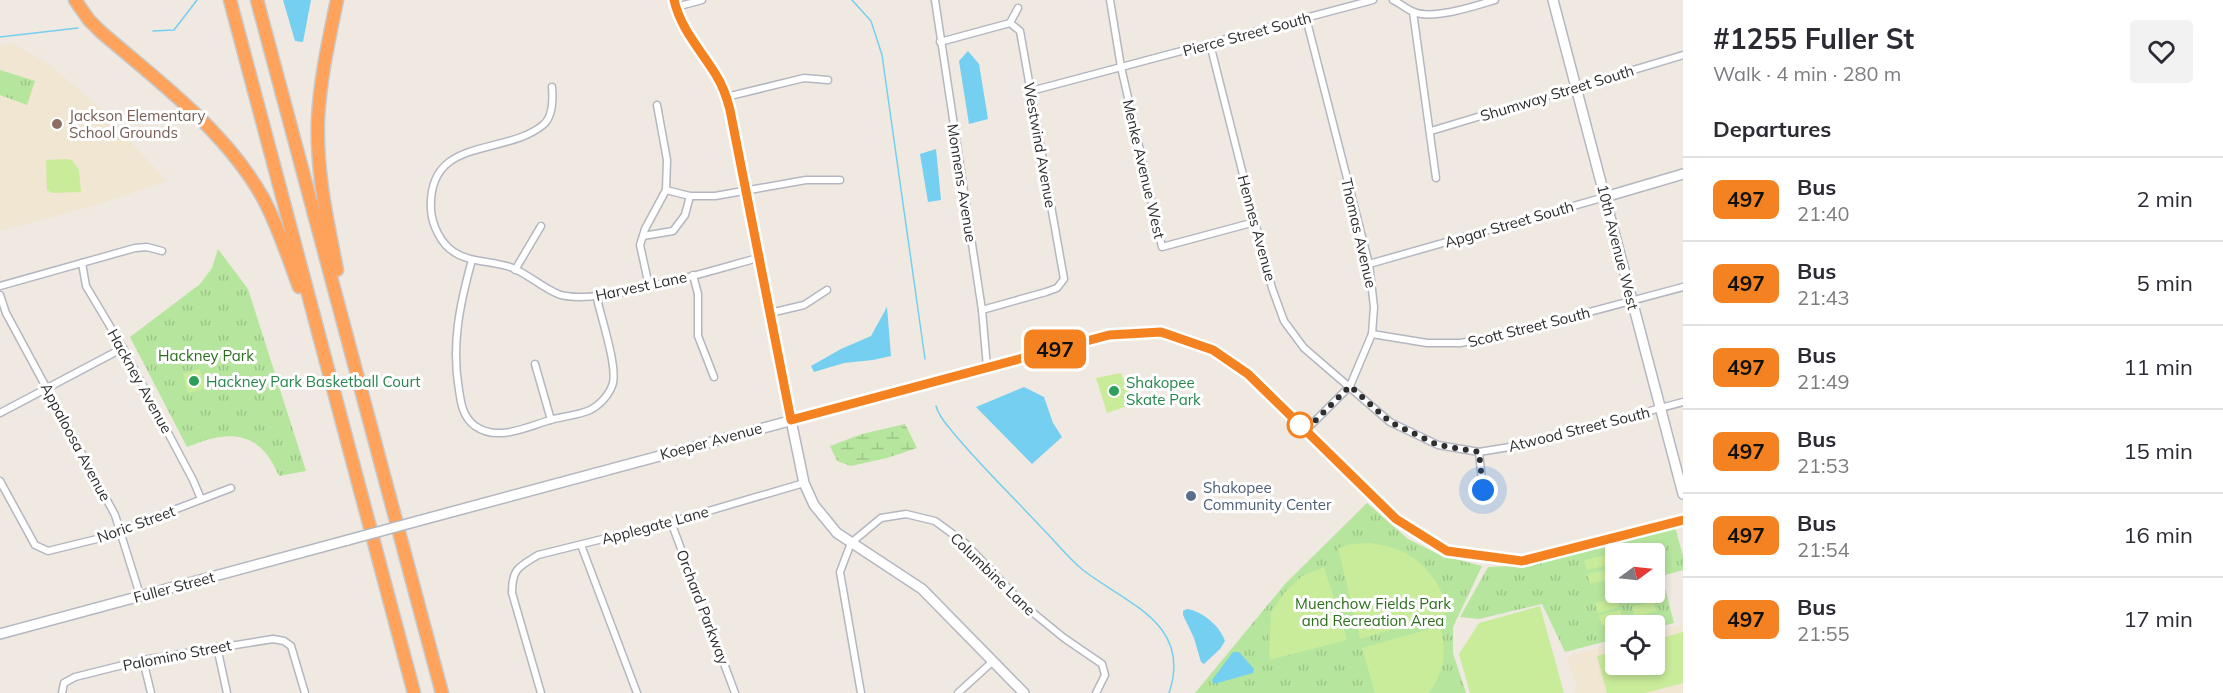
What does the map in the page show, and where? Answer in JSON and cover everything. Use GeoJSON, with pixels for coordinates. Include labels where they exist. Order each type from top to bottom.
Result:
{"type":"FeatureCollection","features":[{"type":"Feature","properties":{"kind":"highway"},"geometry":{"type":"LineString","coordinates":[[75,0],[95,26],[203,121],[240,164],[272,216],[323,350]]}},
{"type":"Feature","properties":{"kind":"highway"},"geometry":{"type":"LineString","coordinates":[[230,0],[414,693]]}},
{"type":"Feature","properties":{"kind":"highway"},"geometry":{"type":"LineString","coordinates":[[257,0],[442,693]]}},
{"type":"Feature","properties":{"kind":"highway"},"geometry":{"type":"LineString","coordinates":[[337,0],[323,68],[318,142],[321,188],[343,303],[347,337]]}},
{"type":"Feature","properties":{"kind":"street"},"geometry":{"type":"LineString","coordinates":[[702,0],[675,3],[690,37],[718,77],[726,97],[804,483],[814,505],[837,533],[922,589],[1024,693]]}},
{"type":"Feature","properties":{"kind":"street","name":"Monnens Avenue"},"geometry":{"type":"LineString","coordinates":[[935,0],[982,310],[987,367]]}},
{"type":"Feature","properties":{"kind":"street"},"geometry":{"type":"LineString","coordinates":[[1110,0],[1121,67]]}},
{"type":"Feature","properties":{"kind":"street","name":"Pierce Street South"},"geometry":{"type":"LineString","coordinates":[[1031,91],[1373,0]]}},
{"type":"Feature","properties":{"kind":"street"},"geometry":{"type":"LineString","coordinates":[[1393,0],[1404,2],[1413,12],[1424,15],[1495,0]]}},
{"type":"Feature","properties":{"kind":"street","name":"10th Avenue West"},"geometry":{"type":"LineString","coordinates":[[1553,0],[1683,494]]}},
{"type":"Feature","properties":{"kind":"street"},"geometry":{"type":"LineString","coordinates":[[940,42],[1010,23],[1018,8]]}},
{"type":"Feature","properties":{"kind":"street"},"geometry":{"type":"LineString","coordinates":[[1413,12],[1436,178]]}},
{"type":"Feature","properties":{"kind":"street","name":"Thomas Avenue"},"geometry":{"type":"LineString","coordinates":[[1305,18],[1369,264],[1374,307],[1372,334],[1350,386],[1306,430]]}},
{"type":"Feature","properties":{"kind":"street","name":"Westwind Avenue"},"geometry":{"type":"LineString","coordinates":[[982,310],[1057,288],[1064,279],[1020,31],[1010,23]]}},
{"type":"Feature","properties":{"kind":"street","name":"Hennes Avenue"},"geometry":{"type":"LineString","coordinates":[[1210,44],[1272,288],[1284,321],[1304,348],[1350,386]]}},
{"type":"Feature","properties":{"kind":"street","name":"Shumway Street South"},"geometry":{"type":"LineString","coordinates":[[1431,131],[1683,55]]}},
{"type":"Feature","properties":{"kind":"street","name":"Menke Avenue West"},"geometry":{"type":"LineString","coordinates":[[1121,67],[1162,247],[1255,222]]}},
{"type":"Feature","properties":{"kind":"street"},"geometry":{"type":"LineString","coordinates":[[726,97],[804,78],[828,80]]}},
{"type":"Feature","properties":{"kind":"street","name":"Harvest Lane"},"geometry":{"type":"LineString","coordinates":[[552,87],[553,104],[545,123],[533,132],[456,156],[442,169],[430,194],[432,218],[442,240],[454,252],[472,260],[496,263],[515,270],[560,295],[597,298],[758,258]]}},
{"type":"Feature","properties":{"kind":"street"},"geometry":{"type":"LineString","coordinates":[[649,286],[640,245],[666,190],[667,160],[657,105]]}},
{"type":"Feature","properties":{"kind":"street","name":"Apgar Street South"},"geometry":{"type":"LineString","coordinates":[[1369,264],[1683,174]]}},
{"type":"Feature","properties":{"kind":"street"},"geometry":{"type":"LineString","coordinates":[[666,190],[690,196],[715,196],[806,180],[840,180]]}},
{"type":"Feature","properties":{"kind":"street"},"geometry":{"type":"LineString","coordinates":[[643,236],[673,231],[685,215],[690,196]]}},
{"type":"Feature","properties":{"kind":"street"},"geometry":{"type":"LineString","coordinates":[[515,270],[542,226]]}},
{"type":"Feature","properties":{"kind":"street"},"geometry":{"type":"LineString","coordinates":[[0,286],[135,248],[147,247],[162,251]]}},
{"type":"Feature","properties":{"kind":"street"},"geometry":{"type":"LineString","coordinates":[[472,260],[455,337],[456,374],[463,412],[475,426],[489,433],[508,433],[591,410],[604,400],[612,384],[613,369],[597,298]]}},
{"type":"Feature","properties":{"kind":"street","name":"Hackney Avenue"},"geometry":{"type":"LineString","coordinates":[[82,263],[86,286],[123,348],[194,480],[201,500]]}},
{"type":"Feature","properties":{"kind":"street"},"geometry":{"type":"LineString","coordinates":[[693,275],[698,294],[698,336],[714,377]]}},
{"type":"Feature","properties":{"kind":"street","name":"Scott Street South"},"geometry":{"type":"LineString","coordinates":[[1372,334],[1427,344],[1460,343],[1496,337],[1683,287]]}},
{"type":"Feature","properties":{"kind":"street"},"geometry":{"type":"LineString","coordinates":[[770,313],[804,305],[826,290]]}},
{"type":"Feature","properties":{"kind":"street","name":"Appaloosa Avenue"},"geometry":{"type":"LineString","coordinates":[[0,294],[6,313],[112,509],[121,530],[140,596]]}},
{"type":"Feature","properties":{"kind":"street","name":"Koeper Avenue"},"geometry":{"type":"LineString","coordinates":[[348,540],[1109,335],[1161,332],[1213,350],[1248,374],[1396,519],[1447,551],[1522,561],[1683,520]]}},
{"type":"Feature","properties":{"kind":"street"},"geometry":{"type":"LineString","coordinates":[[0,413],[123,348]]}},
{"type":"Feature","properties":{"kind":"street"},"geometry":{"type":"LineString","coordinates":[[535,364],[551,420]]}},
{"type":"Feature","properties":{"kind":"street","name":"Atwood Street South"},"geometry":{"type":"LineString","coordinates":[[1350,386],[1390,422],[1438,445],[1479,452],[1528,444],[1683,402]]}},
{"type":"Feature","properties":{"kind":"street"},"geometry":{"type":"LineString","coordinates":[[1479,452],[1483,490]]}},
{"type":"Feature","properties":{"kind":"street","name":"Noric Street"},"geometry":{"type":"LineString","coordinates":[[0,481],[32,541],[39,548],[53,551],[121,530],[231,488]]}},
{"type":"Feature","properties":{"kind":"street","name":"Applegate Lane"},"geometry":{"type":"LineString","coordinates":[[542,693],[512,593],[512,576],[520,566],[538,555],[671,522],[804,483]]}},
{"type":"Feature","properties":{"kind":"street","name":"Columbine Lane"},"geometry":{"type":"LineString","coordinates":[[851,543],[881,518],[906,514],[936,521],[965,543],[1026,607],[1064,638],[1102,664],[1105,675],[1096,693]]}},
{"type":"Feature","properties":{"kind":"street","name":"Orchard Parkway"},"geometry":{"type":"LineString","coordinates":[[671,522],[735,693]]}},
{"type":"Feature","properties":{"kind":"street","name":"Fuller Street"},"geometry":{"type":"LineString","coordinates":[[0,634],[348,540]]}},
{"type":"Feature","properties":{"kind":"street"},"geometry":{"type":"LineString","coordinates":[[851,543],[840,572],[861,693]]}},
{"type":"Feature","properties":{"kind":"street"},"geometry":{"type":"LineString","coordinates":[[580,546],[637,693]]}},
{"type":"Feature","properties":{"kind":"street","name":"Palomino Street"},"geometry":{"type":"LineString","coordinates":[[62,693],[64,683],[75,677],[144,660],[273,639],[284,641],[291,646],[305,693]]}},
{"type":"Feature","properties":{"kind":"street"},"geometry":{"type":"LineString","coordinates":[[218,647],[227,693]]}},
{"type":"Feature","properties":{"kind":"street"},"geometry":{"type":"LineString","coordinates":[[144,660],[151,693]]}},
{"type":"Feature","properties":{"kind":"street"},"geometry":{"type":"LineString","coordinates":[[958,693],[992,662]]}},
{"type":"Feature","properties":{"kind":"shaded area","name":"Jackson Elementary School Grounds"},"geometry":{"type":"Polygon","coordinates":[[[12,43],[47,63],[89,98],[167,181],[100,204],[0,231],[0,46],[12,43]]]}},
{"type":"Feature","properties":{"kind":"shaded area"},"geometry":{"type":"Polygon","coordinates":[[[1683,625],[1683,693],[1574,693],[1577,688],[1567,657],[1605,646],[1605,675],[1665,675],[1665,630],[1683,625]]]}},
{"type":"Feature","properties":{"kind":"green space"},"geometry":{"type":"Polygon","coordinates":[[[0,70],[35,81],[27,105],[0,95],[0,70]]]}},
{"type":"Feature","properties":{"kind":"green space"},"geometry":{"type":"Polygon","coordinates":[[[46,160],[72,160],[79,170],[81,192],[52,193],[47,190],[46,160]]]}},
{"type":"Feature","properties":{"kind":"green space","name":"Hackney Park"},"geometry":{"type":"Polygon","coordinates":[[[218,249],[248,289],[306,471],[279,476],[263,450],[242,437],[216,437],[187,447],[130,337],[200,284],[212,268],[218,249]]]}},
{"type":"Feature","properties":{"kind":"green space","name":"Hackney Park Basketball Court"},"geometry":{"type":"Polygon","coordinates":[[[200,369],[206,388],[188,393],[183,374],[200,369]]]}},
{"type":"Feature","properties":{"kind":"green space","name":"Shakopee Skate Park"},"geometry":{"type":"Polygon","coordinates":[[[1121,373],[1134,404],[1107,413],[1096,378],[1121,373]]]}},
{"type":"Feature","properties":{"kind":"green space"},"geometry":{"type":"Polygon","coordinates":[[[905,424],[917,448],[887,458],[851,466],[837,461],[830,446],[862,434],[905,424]]]}},
{"type":"Feature","properties":{"kind":"green space","name":"Muenchow Fields Park and Recreation Area"},"geometry":{"type":"Polygon","coordinates":[[[1367,503],[1408,539],[1440,555],[1482,566],[1453,627],[1453,653],[1466,693],[1195,693],[1285,584],[1367,503]]]}},
{"type":"Feature","properties":{"kind":"green space"},"geometry":{"type":"Polygon","coordinates":[[[1675,527],[1683,556],[1683,570],[1665,575],[1665,543],[1614,543],[1675,527]]]}},
{"type":"Feature","properties":{"kind":"green space"},"geometry":{"type":"Polygon","coordinates":[[[1368,543],[1398,550],[1420,563],[1437,584],[1450,612],[1360,639],[1338,548],[1351,544],[1368,543]]]}},
{"type":"Feature","properties":{"kind":"green space"},"geometry":{"type":"Polygon","coordinates":[[[1605,545],[1605,603],[1665,603],[1665,588],[1674,623],[1665,625],[1665,615],[1605,615],[1605,642],[1565,652],[1542,604],[1479,619],[1460,617],[1488,567],[1530,565],[1605,545]]]}},
{"type":"Feature","properties":{"kind":"green space"},"geometry":{"type":"Polygon","coordinates":[[[1605,555],[1605,566],[1587,570],[1584,560],[1605,555]]]}},
{"type":"Feature","properties":{"kind":"green space"},"geometry":{"type":"Polygon","coordinates":[[[1324,567],[1347,640],[1269,660],[1271,612],[1286,591],[1302,576],[1324,567]]]}},
{"type":"Feature","properties":{"kind":"green space"},"geometry":{"type":"Polygon","coordinates":[[[1605,570],[1605,581],[1590,584],[1587,574],[1605,570]]]}},
{"type":"Feature","properties":{"kind":"green space"},"geometry":{"type":"Polygon","coordinates":[[[1605,600],[1605,603],[1618,603],[1619,607],[1598,613],[1595,603],[1605,600]]]}},
{"type":"Feature","properties":{"kind":"green space"},"geometry":{"type":"Polygon","coordinates":[[[1654,603],[1656,611],[1634,615],[1632,607],[1654,603]]]}},
{"type":"Feature","properties":{"kind":"green space"},"geometry":{"type":"Polygon","coordinates":[[[1540,606],[1564,693],[1470,693],[1459,654],[1479,623],[1540,606]]]}},
{"type":"Feature","properties":{"kind":"green space"},"geometry":{"type":"Polygon","coordinates":[[[1620,610],[1622,615],[1605,615],[1605,625],[1602,626],[1599,616],[1620,610]]]}},
{"type":"Feature","properties":{"kind":"green space"},"geometry":{"type":"Polygon","coordinates":[[[1440,626],[1443,661],[1429,693],[1375,693],[1362,648],[1440,626]]]}},
{"type":"Feature","properties":{"kind":"green space"},"geometry":{"type":"Polygon","coordinates":[[[1683,632],[1683,683],[1645,693],[1607,693],[1597,656],[1605,654],[1605,675],[1665,675],[1665,637],[1683,632]]]}},
{"type":"Feature","properties":{"kind":"water"},"geometry":{"type":"Polygon","coordinates":[[[283,0],[311,0],[303,42],[295,41],[283,0]]]}},
{"type":"Feature","properties":{"kind":"water"},"geometry":{"type":"Polygon","coordinates":[[[968,51],[979,64],[988,119],[969,124],[959,61],[968,51]]]}},
{"type":"Feature","properties":{"kind":"water"},"geometry":{"type":"Polygon","coordinates":[[[936,149],[941,200],[928,202],[920,154],[936,149]]]}},
{"type":"Feature","properties":{"kind":"water"},"geometry":{"type":"Polygon","coordinates":[[[887,307],[891,356],[844,363],[814,372],[811,366],[871,336],[887,307]]]}},
{"type":"Feature","properties":{"kind":"water"},"geometry":{"type":"Polygon","coordinates":[[[1024,387],[1044,397],[1053,423],[1062,437],[1032,464],[976,407],[1024,387]]]}},
{"type":"Feature","properties":{"kind":"water"},"geometry":{"type":"Polygon","coordinates":[[[1187,609],[1210,620],[1223,635],[1225,641],[1204,664],[1201,662],[1194,638],[1183,615],[1183,611],[1187,609]]]}},
{"type":"Feature","properties":{"kind":"water"},"geometry":{"type":"Polygon","coordinates":[[[1233,652],[1239,652],[1254,669],[1253,673],[1214,684],[1212,680],[1233,652]]]}},
{"type":"Feature","properties":{"kind":"waterway"},"geometry":{"type":"LineString","coordinates":[[153,31],[174,30],[197,0]]}},
{"type":"Feature","properties":{"kind":"waterway"},"geometry":{"type":"LineString","coordinates":[[852,0],[871,21],[882,55],[925,359]]}},
{"type":"Feature","properties":{"kind":"waterway"},"geometry":{"type":"LineString","coordinates":[[0,37],[78,28]]}},
{"type":"Feature","properties":{"kind":"waterway"},"geometry":{"type":"LineString","coordinates":[[936,406],[942,418],[966,448],[1072,560],[1135,605],[1163,632],[1172,649],[1174,669],[1169,693]]}},
{"type":"Feature","properties":{"kind":"bus line","name":"497"},"geometry":{"type":"LineString","coordinates":[[674,0],[678,14],[696,48],[718,77],[730,110],[791,420],[1109,335],[1161,332],[1213,350],[1248,374],[1396,519],[1447,551],[1522,561],[1683,520]]}},
{"type":"Feature","properties":{"kind":"place","name":"Jackson Elementary School Grounds"},"geometry":{"type":"Point","coordinates":[57,124]}},
{"type":"Feature","properties":{"kind":"place","name":"Hackney Park Basketball Court"},"geometry":{"type":"Point","coordinates":[194,381]}},
{"type":"Feature","properties":{"kind":"place","name":"Shakopee Skate Park"},"geometry":{"type":"Point","coordinates":[1114,391]}},
{"type":"Feature","properties":{"kind":"place","name":"Shakopee Community Center"},"geometry":{"type":"Point","coordinates":[1191,496]}},
{"type":"Feature","properties":{"kind":"route"},"geometry":{"type":"LineString","coordinates":[[1300,425],[1306,430],[1350,386],[1390,422],[1438,445],[1479,452],[1483,490]]}}]}
